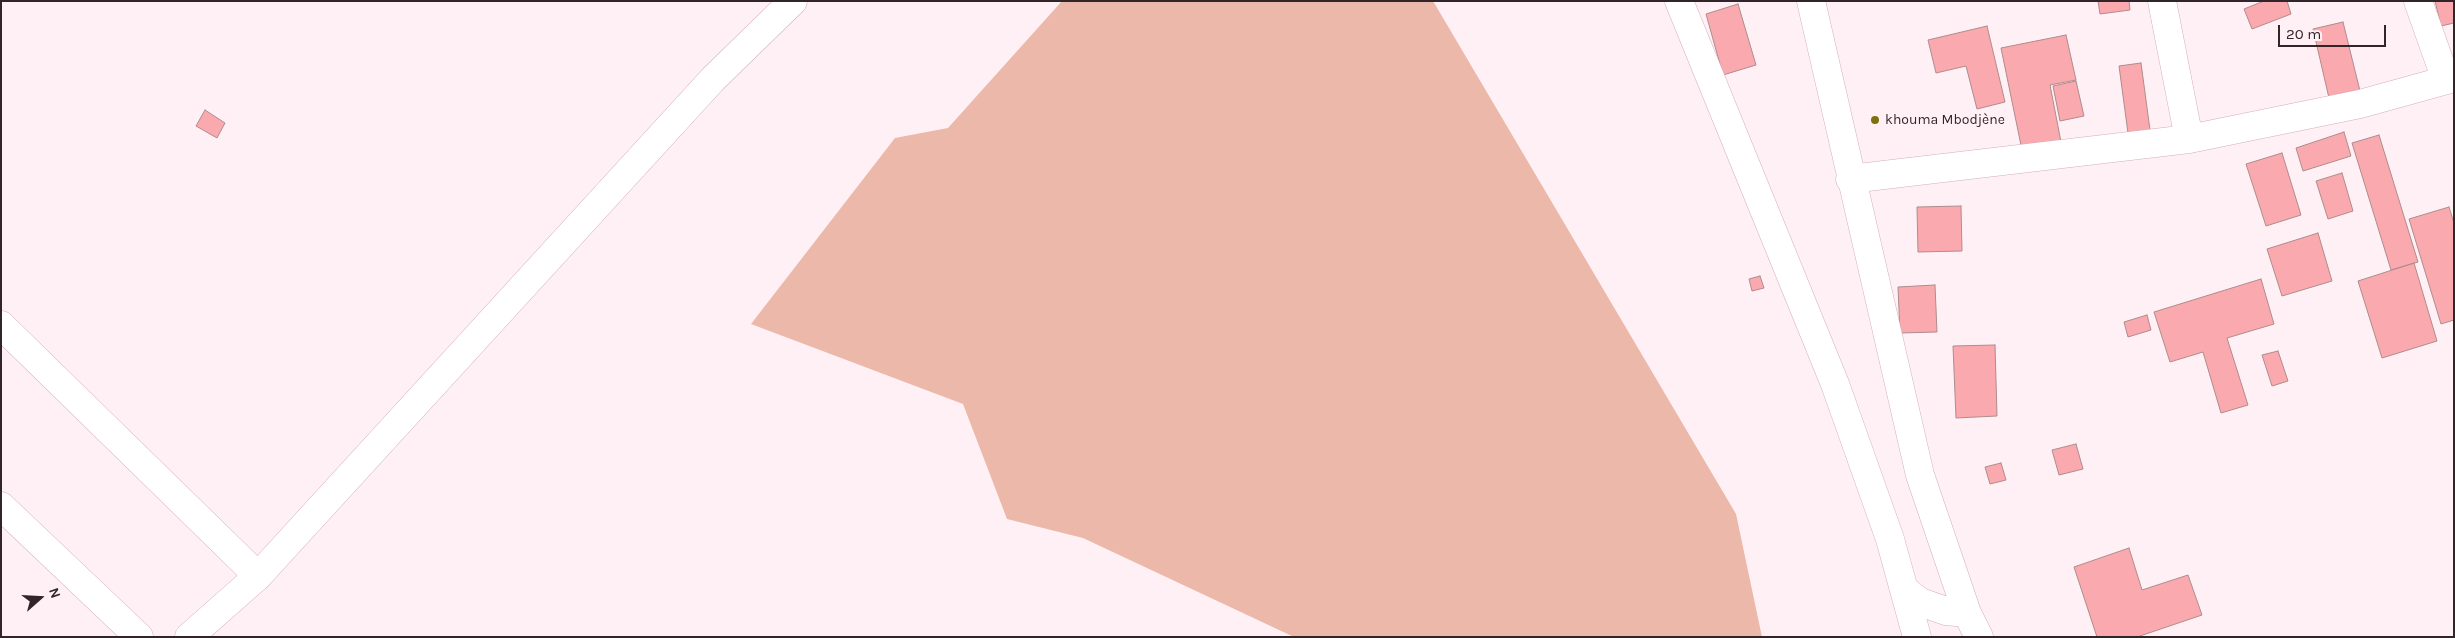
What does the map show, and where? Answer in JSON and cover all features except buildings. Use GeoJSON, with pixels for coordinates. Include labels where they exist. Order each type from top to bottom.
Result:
{"type":"FeatureCollection","features":[{"type":"Feature","properties":{"kind":"street"},"geometry":{"type":"LineString","coordinates":[[189,637],[258,576],[713,79],[793,1]]}},
{"type":"Feature","properties":{"kind":"street"},"geometry":{"type":"LineString","coordinates":[[1679,1],[1835,384],[1890,539],[1917,637]]}},
{"type":"Feature","properties":{"kind":"street"},"geometry":{"type":"LineString","coordinates":[[1810,1],[1920,475],[1973,625]]}},
{"type":"Feature","properties":{"kind":"street"},"geometry":{"type":"LineString","coordinates":[[2162,1],[2189,139]]}},
{"type":"Feature","properties":{"kind":"street"},"geometry":{"type":"LineString","coordinates":[[1850,178],[2189,139],[2360,104],[2450,79],[2418,1]]}},
{"type":"Feature","properties":{"kind":"street"},"geometry":{"type":"LineString","coordinates":[[1,325],[258,576]]}},
{"type":"Feature","properties":{"kind":"street"},"geometry":{"type":"LineString","coordinates":[[1,506],[139,637]]}},
{"type":"Feature","properties":{"kind":"street"},"geometry":{"type":"LineString","coordinates":[[1904,590],[1920,602],[1946,611],[1973,625]]}},
{"type":"Feature","properties":{"kind":"shaded area"},"geometry":{"type":"Polygon","coordinates":[[[1062,1],[1433,1],[1736,514],[1762,637],[1294,637],[1083,538],[1007,519],[963,404],[751,324],[895,138],[948,128],[1062,1]]]}},
{"type":"Feature","properties":{"kind":"place","name":"khouma Mbodjène"},"geometry":{"type":"Point","coordinates":[1875,120]}}]}
